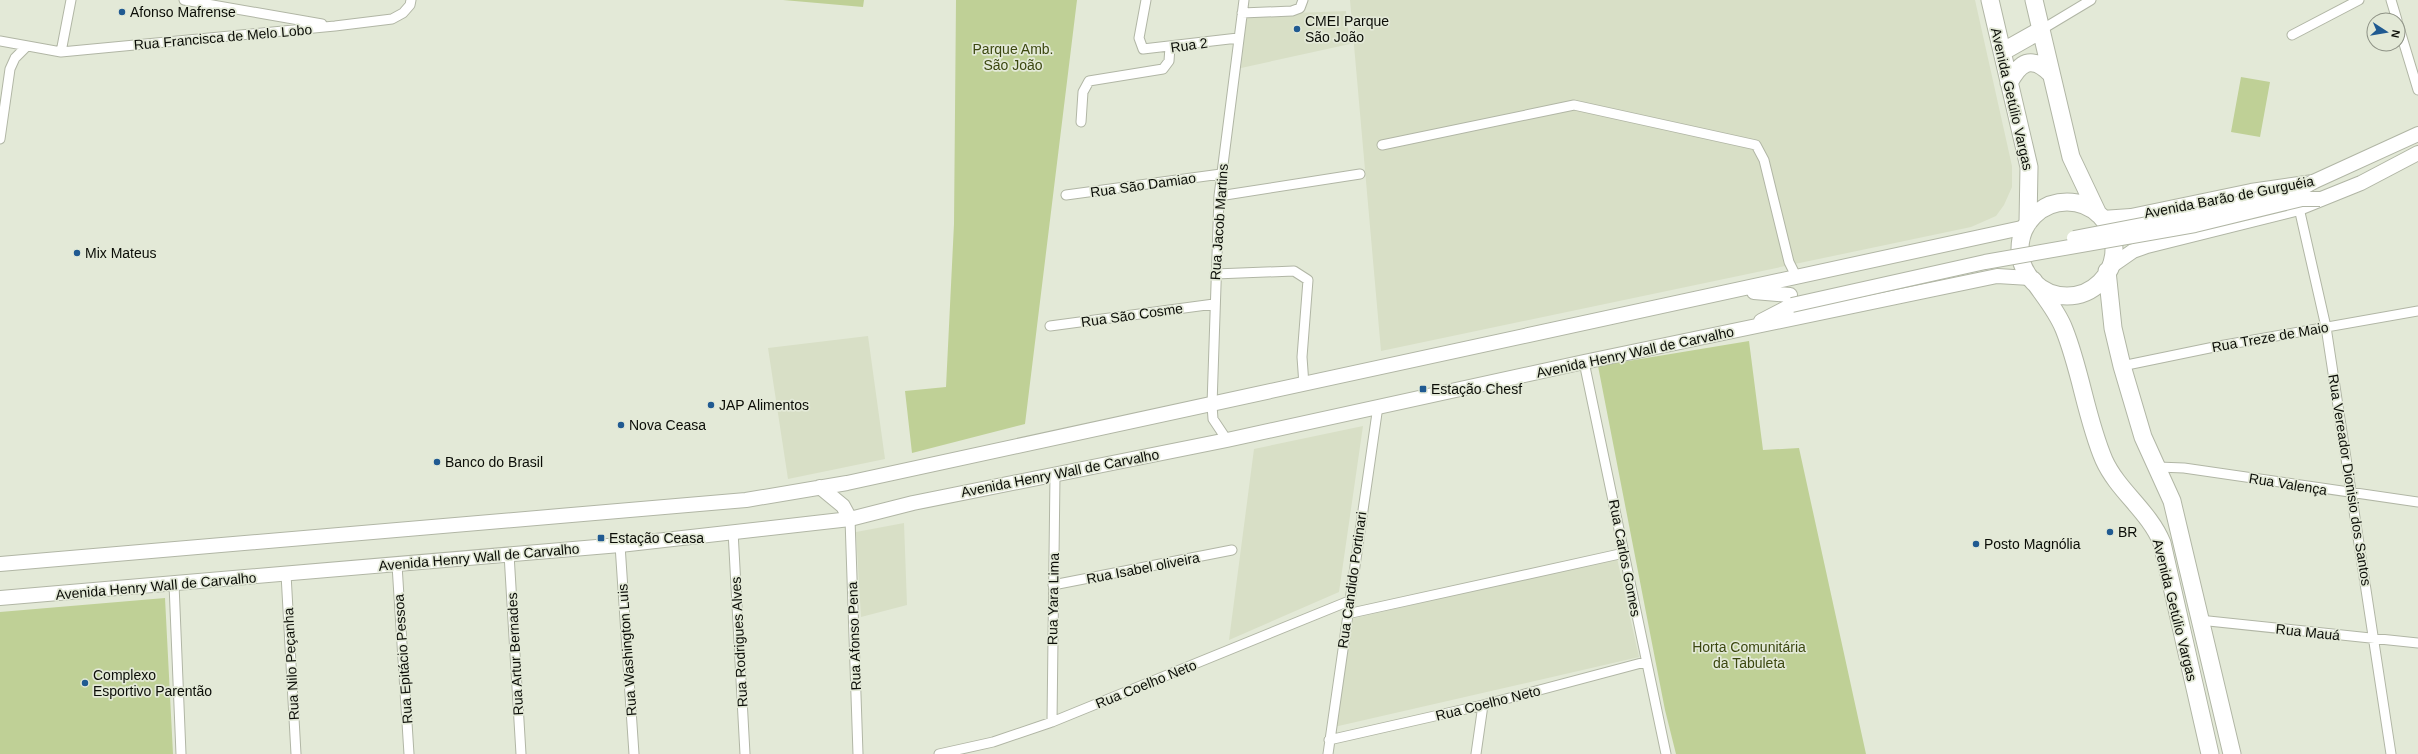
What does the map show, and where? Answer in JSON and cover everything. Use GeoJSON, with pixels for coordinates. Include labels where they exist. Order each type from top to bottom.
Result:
{"type":"FeatureCollection","features":[{"type":"Feature","properties":{"kind":"highway","name":"Avenida Getúlio Vargas"},"geometry":{"type":"LineString","coordinates":[[1990,0],[2029,167],[2027,225],[2021,240],[2020,253],[2024,266],[2053,308],[2064,328],[2090,419],[2105,462],[2118,482],[2155,528],[2162,543],[2210,754]]}},
{"type":"Feature","properties":{"kind":"highway","name":"Avenida Getúlio Vargas"},"geometry":{"type":"LineString","coordinates":[[2035,2],[2050,73],[2071,157],[2113,242],[2113,259],[2106,274],[2113,328],[2122,366],[2143,437],[2158,467],[2172,501],[2178,521],[2199,620],[2232,754]]}},
{"type":"Feature","properties":{"kind":"highway"},"geometry":{"type":"LineString","coordinates":[[2002,52],[2041,30]]}},
{"type":"Feature","properties":{"kind":"highway"},"geometry":{"type":"LineString","coordinates":[[2009,83],[2017,69],[2028,63],[2039,64],[2050,73]]}},
{"type":"Feature","properties":{"kind":"highway"},"geometry":{"type":"LineString","coordinates":[[2027,225],[2039,212],[2053,204],[2068,202],[2082,204],[2100,216]]}},
{"type":"Feature","properties":{"kind":"highway"},"geometry":{"type":"LineString","coordinates":[[2032,279],[2043,289],[2058,295],[2067,296],[2085,292],[2106,274]]}},
{"type":"Feature","properties":{"kind":"highway"},"geometry":{"type":"LineString","coordinates":[[2205,733],[2206,754]]}},
{"type":"Feature","properties":{"kind":"main road","name":"Avenida Barão de Gurguéia"},"geometry":{"type":"LineString","coordinates":[[2100,216],[2131,216],[2251,191],[2313,182],[2418,134]]}},
{"type":"Feature","properties":{"kind":"main road","name":"Avenida Barão de Gurguéia"},"geometry":{"type":"LineString","coordinates":[[2106,274],[2133,251],[2146,246],[2300,208],[2361,183],[2418,152]]}},
{"type":"Feature","properties":{"kind":"main road"},"geometry":{"type":"LineString","coordinates":[[1750,328],[1791,300],[2025,246],[2199,214],[2302,188],[2313,182]]}},
{"type":"Feature","properties":{"kind":"main road"},"geometry":{"type":"LineString","coordinates":[[1740,290],[1791,300],[1985,262],[2195,225],[2302,199],[2320,199]]}},
{"type":"Feature","properties":{"kind":"main road"},"geometry":{"type":"LineString","coordinates":[[0,564],[746,500],[820,488],[909,471],[1797,278],[2027,225]]}},
{"type":"Feature","properties":{"kind":"main road","name":"Avenida Henry Wall de Carvalho"},"geometry":{"type":"LineString","coordinates":[[0,598],[620,545],[733,531],[850,519],[913,503],[1227,440],[1584,362],[1997,276],[2032,279]]}},
{"type":"Feature","properties":{"kind":"main road"},"geometry":{"type":"LineString","coordinates":[[820,488],[842,506],[850,519]]}},
{"type":"Feature","properties":{"kind":"street"},"geometry":{"type":"LineString","coordinates":[[61,52],[71,0]]}},
{"type":"Feature","properties":{"kind":"street"},"geometry":{"type":"LineString","coordinates":[[184,0],[335,26]]}},
{"type":"Feature","properties":{"kind":"street","name":"Rua Francisca de Melo Lobo"},"geometry":{"type":"LineString","coordinates":[[0,41],[61,52],[335,26],[392,19],[403,13],[410,5],[411,0]]}},
{"type":"Feature","properties":{"kind":"street","name":"Rua 2"},"geometry":{"type":"LineString","coordinates":[[1146,0],[1139,38],[1143,49],[1150,50],[1238,38]]}},
{"type":"Feature","properties":{"kind":"street","name":"Rua Jacob Martins"},"geometry":{"type":"LineString","coordinates":[[1227,440],[1213,419],[1215,274],[1221,174],[1244,0]]}},
{"type":"Feature","properties":{"kind":"street"},"geometry":{"type":"LineString","coordinates":[[1242,13],[1292,11],[1300,8],[1303,0]]}},
{"type":"Feature","properties":{"kind":"street"},"geometry":{"type":"LineString","coordinates":[[2041,30],[2091,0]]}},
{"type":"Feature","properties":{"kind":"street"},"geometry":{"type":"LineString","coordinates":[[2292,35],[2359,0]]}},
{"type":"Feature","properties":{"kind":"street"},"geometry":{"type":"LineString","coordinates":[[2391,0],[2395,12]]}},
{"type":"Feature","properties":{"kind":"street"},"geometry":{"type":"LineString","coordinates":[[0,139],[10,69],[15,58],[27,46]]}},
{"type":"Feature","properties":{"kind":"street"},"geometry":{"type":"LineString","coordinates":[[1081,122],[1083,92],[1089,81],[1163,69],[1169,60],[1170,47]]}},
{"type":"Feature","properties":{"kind":"street"},"geometry":{"type":"LineString","coordinates":[[2406,50],[2418,90]]}},
{"type":"Feature","properties":{"kind":"street"},"geometry":{"type":"LineString","coordinates":[[1382,145],[1574,105],[1756,145],[1764,160],[1789,262],[1797,278]]}},
{"type":"Feature","properties":{"kind":"street","name":"Rua São Damiao"},"geometry":{"type":"LineString","coordinates":[[1066,195],[1221,174]]}},
{"type":"Feature","properties":{"kind":"street"},"geometry":{"type":"LineString","coordinates":[[1219,196],[1360,174]]}},
{"type":"Feature","properties":{"kind":"street","name":"Rua Vereador Dionisio dos Santos"},"geometry":{"type":"LineString","coordinates":[[2300,208],[2326,327],[2353,494],[2391,754]]}},
{"type":"Feature","properties":{"kind":"street"},"geometry":{"type":"LineString","coordinates":[[1215,274],[1294,271],[1308,280],[1302,357],[1304,385]]}},
{"type":"Feature","properties":{"kind":"street","name":"Rua São Cosme"},"geometry":{"type":"LineString","coordinates":[[1050,326],[1214,304]]}},
{"type":"Feature","properties":{"kind":"street","name":"Rua Treze de Maio"},"geometry":{"type":"LineString","coordinates":[[2122,366],[2219,346],[2418,311]]}},
{"type":"Feature","properties":{"kind":"street","name":"Rua Carlos Gomes"},"geometry":{"type":"LineString","coordinates":[[1584,362],[1666,754]]}},
{"type":"Feature","properties":{"kind":"street","name":"Rua Candido Portinari"},"geometry":{"type":"LineString","coordinates":[[1328,754],[1378,406]]}},
{"type":"Feature","properties":{"kind":"street","name":"Rua Valença"},"geometry":{"type":"LineString","coordinates":[[2158,467],[2184,468],[2353,494],[2418,502]]}},
{"type":"Feature","properties":{"kind":"street","name":"Rua Yara Lima"},"geometry":{"type":"LineString","coordinates":[[1052,722],[1055,475]]}},
{"type":"Feature","properties":{"kind":"street","name":"Rua Afonso Pena"},"geometry":{"type":"LineString","coordinates":[[850,519],[858,754]]}},
{"type":"Feature","properties":{"kind":"street","name":"Rua Rodrigues Alves"},"geometry":{"type":"LineString","coordinates":[[733,531],[745,754]]}},
{"type":"Feature","properties":{"kind":"street","name":"Rua Washington Luis"},"geometry":{"type":"LineString","coordinates":[[620,545],[634,754]]}},
{"type":"Feature","properties":{"kind":"street","name":"Rua Isabel oliveira"},"geometry":{"type":"LineString","coordinates":[[1053,585],[1232,550]]}},
{"type":"Feature","properties":{"kind":"street"},"geometry":{"type":"LineString","coordinates":[[1347,614],[1624,553]]}},
{"type":"Feature","properties":{"kind":"street","name":"Rua Artur Bernades"},"geometry":{"type":"LineString","coordinates":[[509,554],[520,754]]}},
{"type":"Feature","properties":{"kind":"street","name":"Rua Epitácio Pessoa"},"geometry":{"type":"LineString","coordinates":[[397,565],[409,754]]}},
{"type":"Feature","properties":{"kind":"street","name":"Rua Nilo Peçanha"},"geometry":{"type":"LineString","coordinates":[[286,574],[296,754]]}},
{"type":"Feature","properties":{"kind":"street"},"geometry":{"type":"LineString","coordinates":[[174,584],[181,754]]}},
{"type":"Feature","properties":{"kind":"street","name":"Rua Coelho Neto"},"geometry":{"type":"LineString","coordinates":[[940,754],[992,742],[1052,722],[1349,601]]}},
{"type":"Feature","properties":{"kind":"street","name":"Rua Mauá"},"geometry":{"type":"LineString","coordinates":[[2199,620],[2374,640],[2418,643]]}},
{"type":"Feature","properties":{"kind":"street","name":"Rua Coelho Neto"},"geometry":{"type":"LineString","coordinates":[[1329,740],[1483,705],[1646,662]]}},
{"type":"Feature","properties":{"kind":"street"},"geometry":{"type":"LineString","coordinates":[[1476,754],[1483,705]]}},
{"type":"Feature","properties":{"kind":"shaded area"},"geometry":{"type":"Polygon","coordinates":[[[1350,0],[1975,0],[2012,166],[2012,187],[2004,205],[1996,216],[1971,227],[1381,351],[1350,0]]]}},
{"type":"Feature","properties":{"kind":"shaded area","name":"CMEI Parque São João"},"geometry":{"type":"Polygon","coordinates":[[[1346,11],[1350,44],[1241,68],[1247,15],[1346,11]]]}},
{"type":"Feature","properties":{"kind":"shaded area"},"geometry":{"type":"Polygon","coordinates":[[[868,336],[885,459],[788,479],[768,348],[868,336]]]}},
{"type":"Feature","properties":{"kind":"shaded area"},"geometry":{"type":"Polygon","coordinates":[[[1363,426],[1339,592],[1229,640],[1254,449],[1363,426]]]}},
{"type":"Feature","properties":{"kind":"shaded area"},"geometry":{"type":"Polygon","coordinates":[[[904,523],[907,605],[861,617],[856,532],[904,523]]]}},
{"type":"Feature","properties":{"kind":"shaded area"},"geometry":{"type":"Polygon","coordinates":[[[1617,558],[1639,657],[1334,727],[1351,619],[1617,558]]]}},
{"type":"Feature","properties":{"kind":"green space"},"geometry":{"type":"Polygon","coordinates":[[[783,0],[864,0],[863,7],[783,0]]]}},
{"type":"Feature","properties":{"kind":"green space","name":"Parque Amb. São João"},"geometry":{"type":"Polygon","coordinates":[[[956,0],[1077,0],[1025,424],[912,453],[905,391],[946,387],[954,224],[956,0]]]}},
{"type":"Feature","properties":{"kind":"green space"},"geometry":{"type":"Polygon","coordinates":[[[2241,77],[2270,82],[2260,137],[2231,132],[2241,77]]]}},
{"type":"Feature","properties":{"kind":"green space","name":"Horta Comunitária da Tabuleta"},"geometry":{"type":"Polygon","coordinates":[[[1749,341],[1763,450],[1799,448],[1866,754],[1676,754],[1665,710],[1598,366],[1749,341]]]}},
{"type":"Feature","properties":{"kind":"green space","name":"Complexo Esportivo Parentão"},"geometry":{"type":"Polygon","coordinates":[[[165,598],[173,754],[0,754],[0,612],[165,598]]]}},
{"type":"Feature","properties":{"kind":"place","name":"Afonso Mafrense"},"geometry":{"type":"Point","coordinates":[122,12]}},
{"type":"Feature","properties":{"kind":"place","name":"CMEI Parque São João"},"geometry":{"type":"Point","coordinates":[1297,29]}},
{"type":"Feature","properties":{"kind":"place","name":"Mix Mateus"},"geometry":{"type":"Point","coordinates":[77,253]}},
{"type":"Feature","properties":{"kind":"place","name":"Estação Chesf"},"geometry":{"type":"Point","coordinates":[1423,389]}},
{"type":"Feature","properties":{"kind":"place","name":"JAP Alimentos"},"geometry":{"type":"Point","coordinates":[711,405]}},
{"type":"Feature","properties":{"kind":"place","name":"Nova Ceasa"},"geometry":{"type":"Point","coordinates":[621,425]}},
{"type":"Feature","properties":{"kind":"place","name":"Banco do Brasil"},"geometry":{"type":"Point","coordinates":[437,462]}},
{"type":"Feature","properties":{"kind":"place","name":"BR"},"geometry":{"type":"Point","coordinates":[2110,532]}},
{"type":"Feature","properties":{"kind":"place","name":"Estação Ceasa"},"geometry":{"type":"Point","coordinates":[601,538]}},
{"type":"Feature","properties":{"kind":"place","name":"Posto Magnólia"},"geometry":{"type":"Point","coordinates":[1976,544]}},
{"type":"Feature","properties":{"kind":"place","name":"Complexo Esportivo Parentão"},"geometry":{"type":"Point","coordinates":[85,683]}}]}
